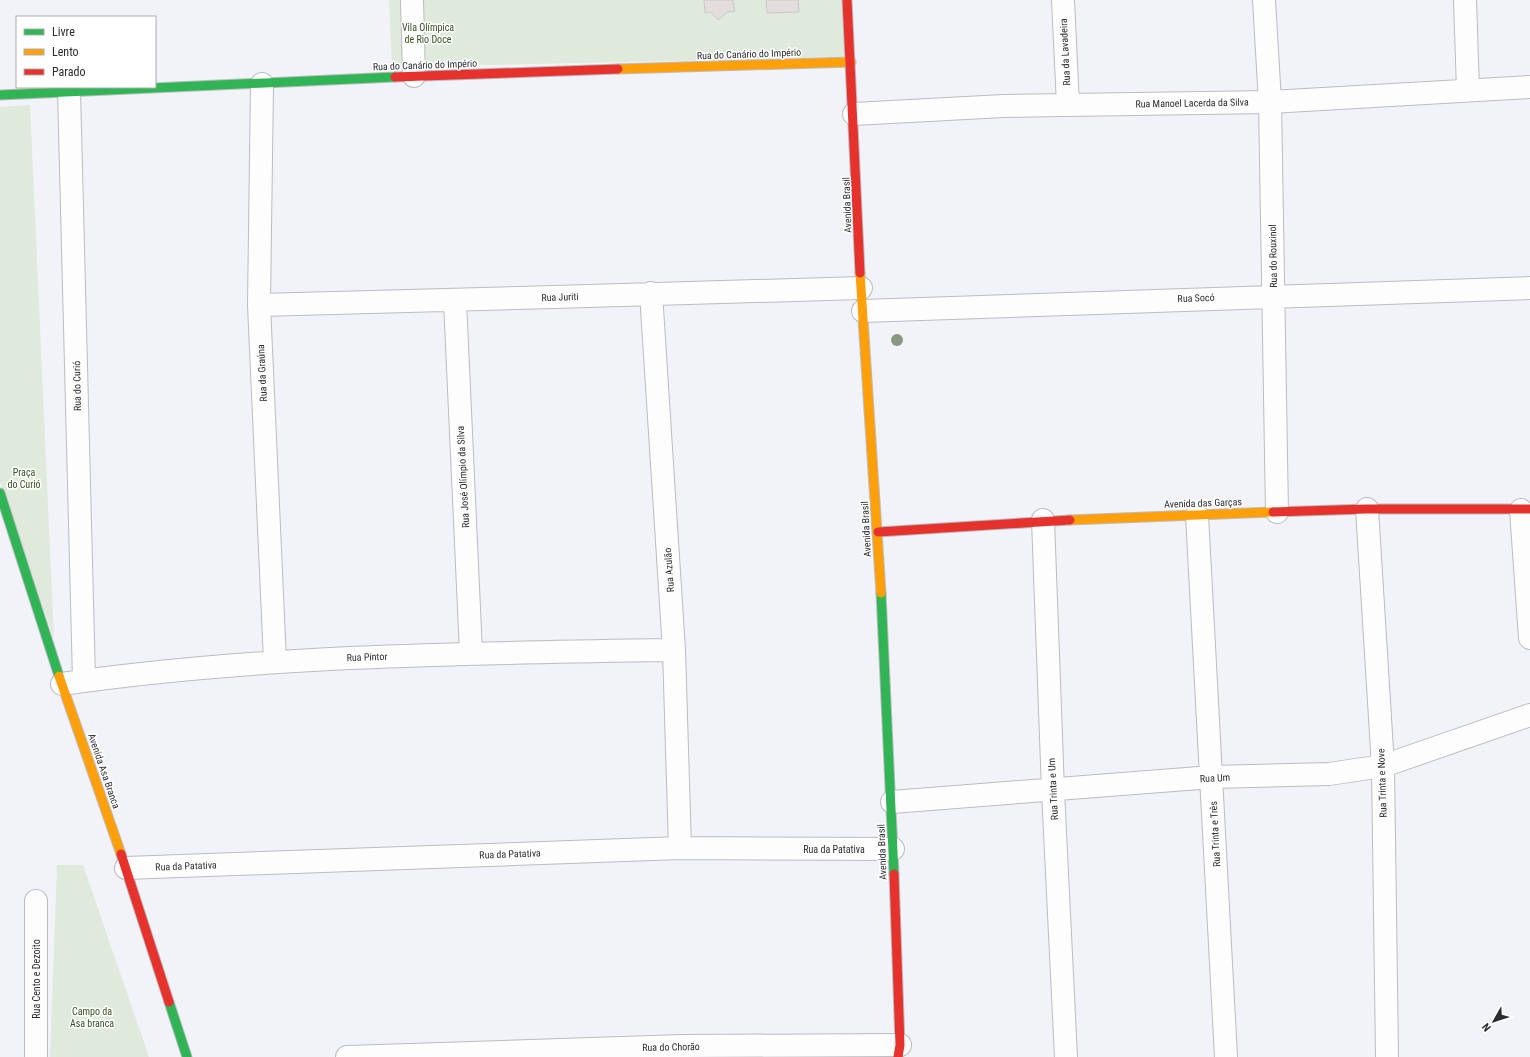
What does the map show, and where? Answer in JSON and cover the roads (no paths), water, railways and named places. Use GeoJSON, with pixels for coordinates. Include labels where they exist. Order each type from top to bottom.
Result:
{"type":"FeatureCollection","features":[{"type":"Feature","properties":{"kind":"main road","name":"Avenida Brasil"},"geometry":{"type":"LineString","coordinates":[[847,0],[854,114],[861,288],[878,532],[892,802],[899,1051]]}},
{"type":"Feature","properties":{"kind":"main road","name":"Rua do Canário do Império"},"geometry":{"type":"LineString","coordinates":[[156,88],[414,76],[851,62]]}},
{"type":"Feature","properties":{"kind":"main road","name":"Rua do Canário do Império"},"geometry":{"type":"LineString","coordinates":[[0,94],[152,88]]}},
{"type":"Feature","properties":{"kind":"main road","name":"Avenida Asa Branca"},"geometry":{"type":"LineString","coordinates":[[0,494],[62,684],[126,868],[187,1057]]}},
{"type":"Feature","properties":{"kind":"main road","name":"Avenida das Garças"},"geometry":{"type":"LineString","coordinates":[[878,532],[1043,520],[1197,514],[1367,509],[1525,509]]}},
{"type":"Feature","properties":{"kind":"street"},"geometry":{"type":"LineString","coordinates":[[412,0],[414,76]]}},
{"type":"Feature","properties":{"kind":"street","name":"Rua da Lavadeira"},"geometry":{"type":"LineString","coordinates":[[1063,0],[1068,105]]}},
{"type":"Feature","properties":{"kind":"street","name":"Rua do Rouxinol"},"geometry":{"type":"LineString","coordinates":[[1264,0],[1270,102],[1277,512]]}},
{"type":"Feature","properties":{"kind":"street"},"geometry":{"type":"LineString","coordinates":[[1465,0],[1468,90]]}},
{"type":"Feature","properties":{"kind":"street","name":"Rua da Graúna"},"geometry":{"type":"LineString","coordinates":[[262,84],[259,305],[275,661]]}},
{"type":"Feature","properties":{"kind":"street","name":"Rua Manoel Lacerda da Silva"},"geometry":{"type":"LineString","coordinates":[[854,114],[1068,105],[1270,102],[1530,87]]}},
{"type":"Feature","properties":{"kind":"street","name":"Rua do Curió"},"geometry":{"type":"LineString","coordinates":[[69,91],[84,680]]}},
{"type":"Feature","properties":{"kind":"street","name":"Rua Juriti"},"geometry":{"type":"LineString","coordinates":[[259,305],[455,302],[650,293],[861,288]]}},
{"type":"Feature","properties":{"kind":"street","name":"Rua Socó"},"geometry":{"type":"LineString","coordinates":[[863,311],[1273,295],[1530,288]]}},
{"type":"Feature","properties":{"kind":"street","name":"Rua Azulão"},"geometry":{"type":"LineString","coordinates":[[650,293],[674,650],[680,848]]}},
{"type":"Feature","properties":{"kind":"street","name":"Rua José Olímpio da Silva"},"geometry":{"type":"LineString","coordinates":[[455,302],[471,653]]}},
{"type":"Feature","properties":{"kind":"street","name":"Rua Trinta e Nove"},"geometry":{"type":"LineString","coordinates":[[1367,509],[1383,766],[1387,1057]]}},
{"type":"Feature","properties":{"kind":"street"},"geometry":{"type":"LineString","coordinates":[[1525,509],[1530,638]]}},
{"type":"Feature","properties":{"kind":"street","name":"Rua Trinta e Três"},"geometry":{"type":"LineString","coordinates":[[1197,514],[1226,1057]]}},
{"type":"Feature","properties":{"kind":"street","name":"Rua Trinta e Um"},"geometry":{"type":"LineString","coordinates":[[1043,520],[1053,791],[1066,1057]]}},
{"type":"Feature","properties":{"kind":"street","name":"Rua Pintor"},"geometry":{"type":"LineString","coordinates":[[62,684],[84,680],[275,661],[471,653],[674,650]]}},
{"type":"Feature","properties":{"kind":"street","name":"Rua Um"},"geometry":{"type":"LineString","coordinates":[[892,802],[1053,791],[1212,777],[1329,774],[1383,766],[1530,715]]}},
{"type":"Feature","properties":{"kind":"street","name":"Rua da Patativa"},"geometry":{"type":"LineString","coordinates":[[126,868],[680,848],[893,849]]}},
{"type":"Feature","properties":{"kind":"street","name":"Rua Cento e Dezoito"},"geometry":{"type":"LineString","coordinates":[[36,901],[36,1057]]}},
{"type":"Feature","properties":{"kind":"street","name":"Rua do Chorão"},"geometry":{"type":"LineString","coordinates":[[347,1057],[682,1052],[899,1051]]}},
{"type":"Feature","properties":{"kind":"park label","name":"Vila Olímpica de Rio Doce"},"geometry":{"type":"Point","coordinates":[428,32]}},
{"type":"Feature","properties":{"kind":"park label","name":"Praça do Curió"},"geometry":{"type":"Point","coordinates":[24,478]}},
{"type":"Feature","properties":{"kind":"park label","name":"Campo da Asa branca"},"geometry":{"type":"Point","coordinates":[92,1016]}}]}
